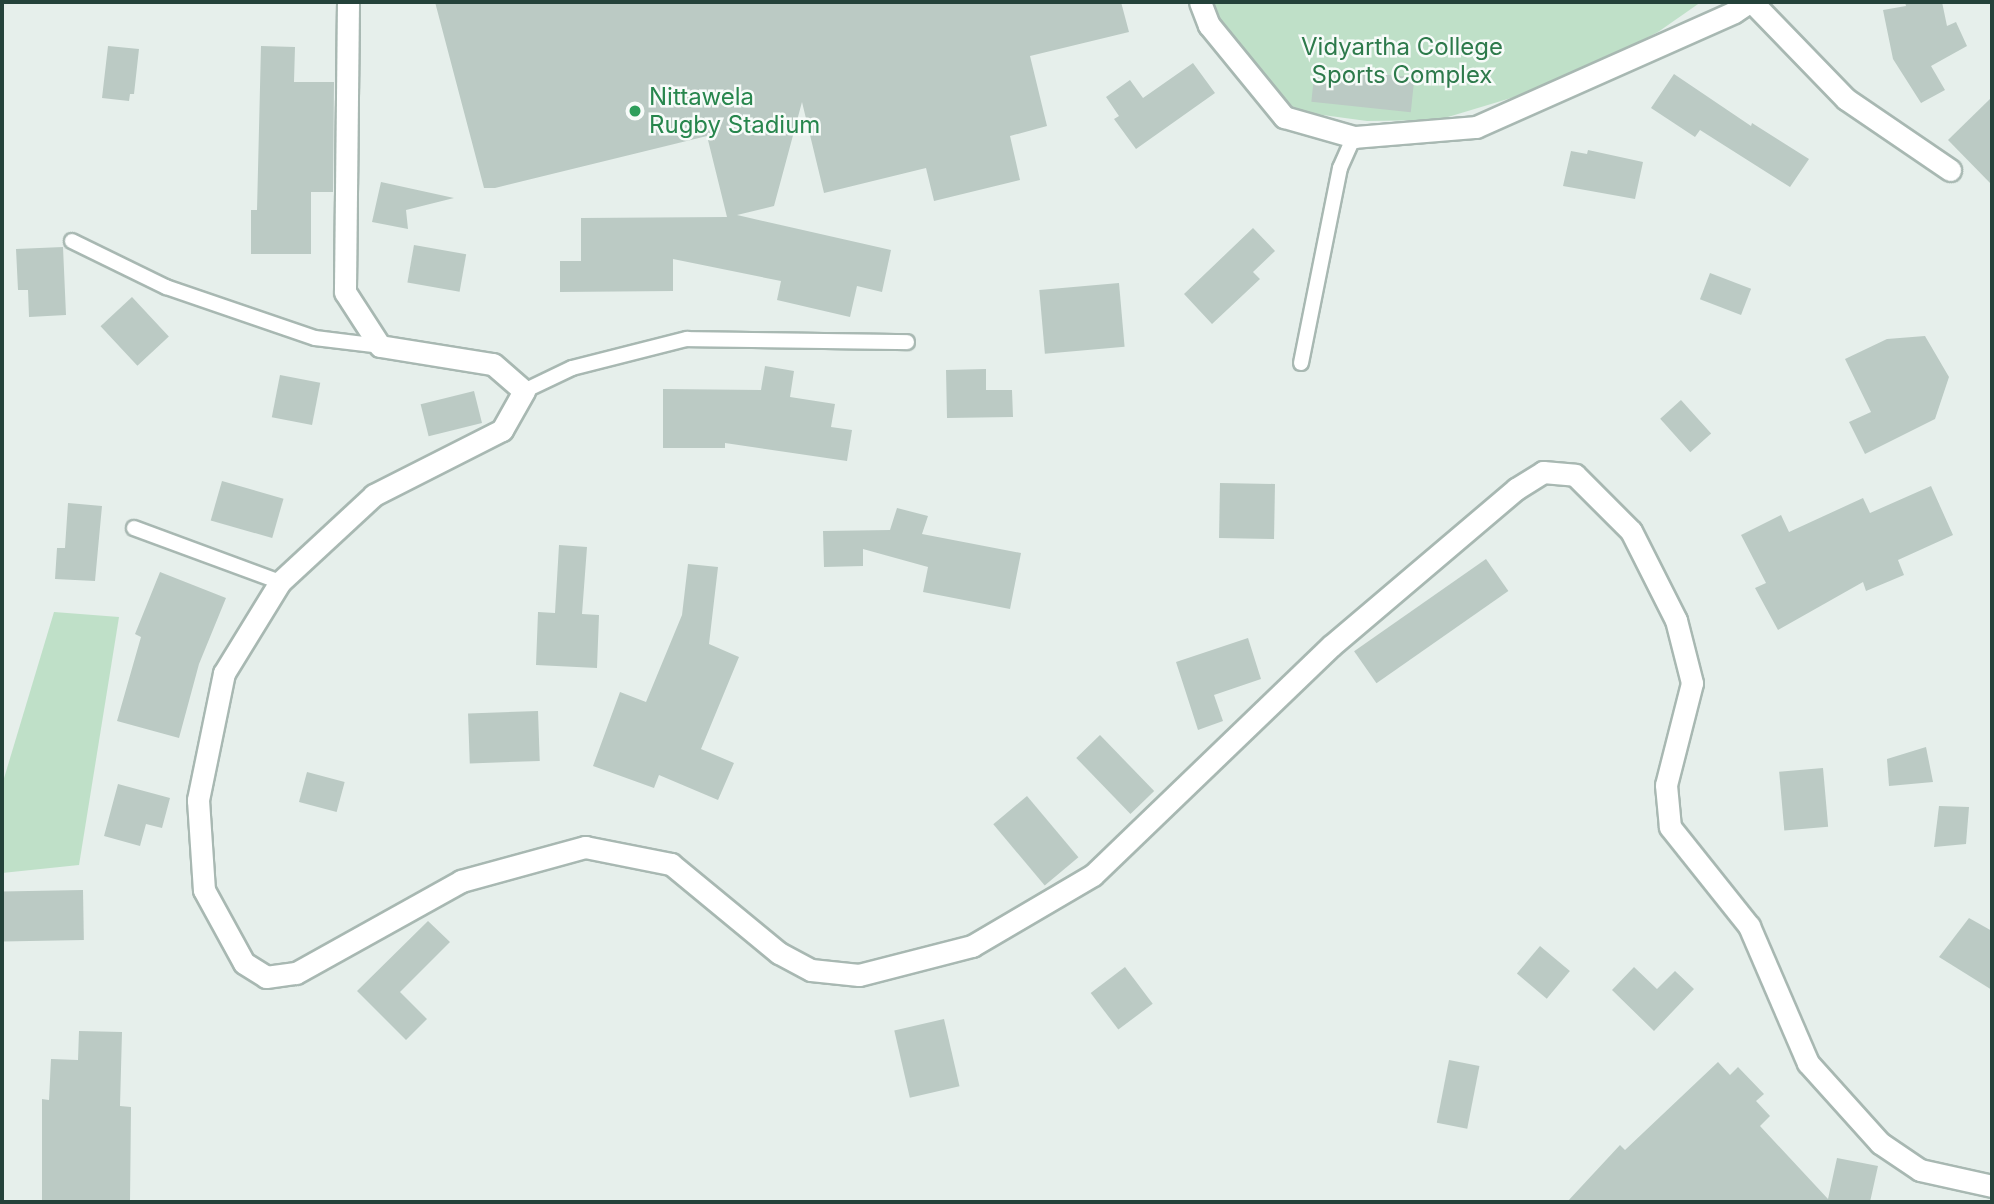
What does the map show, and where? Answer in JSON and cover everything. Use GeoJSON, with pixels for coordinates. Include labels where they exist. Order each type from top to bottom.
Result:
{"type":"FeatureCollection","features":[{"type":"Feature","properties":{"kind":"street"},"geometry":{"type":"LineString","coordinates":[[348,2],[345,292],[380,346],[493,364],[524,391],[502,430],[374,495],[280,582],[224,673],[198,800],[204,890],[244,963],[266,977],[296,973],[461,881],[585,847],[671,864],[779,954],[811,970],[859,975],[972,946],[1093,875],[1331,646],[1516,489],[1543,472],[1575,475],[1631,531],[1676,620],[1692,683],[1666,785],[1670,827],[1749,926],[1808,1063],[1881,1143],[1920,1170],[1992,1186]]}},
{"type":"Feature","properties":{"kind":"street"},"geometry":{"type":"LineString","coordinates":[[1200,2],[1209,25],[1284,117],[1353,137],[1476,127],[1751,2],[1846,99],[1950,170]]}},
{"type":"Feature","properties":{"kind":"lane"},"geometry":{"type":"LineString","coordinates":[[1301,363],[1340,167],[1353,137]]}},
{"type":"Feature","properties":{"kind":"lane"},"geometry":{"type":"LineString","coordinates":[[72,241],[166,287],[315,338],[380,346]]}},
{"type":"Feature","properties":{"kind":"lane"},"geometry":{"type":"LineString","coordinates":[[524,391],[572,368],[687,339],[907,342]]}},
{"type":"Feature","properties":{"kind":"lane"},"geometry":{"type":"LineString","coordinates":[[134,528],[280,582]]}},
{"type":"Feature","properties":{"kind":"green space","name":"Vidyartha College Sports Complex"},"geometry":{"type":"Polygon","coordinates":[[[1209,2],[1701,2],[1658,32],[1558,84],[1438,120],[1367,121],[1308,113],[1286,106],[1237,50],[1209,2]]]}},
{"type":"Feature","properties":{"kind":"green space"},"geometry":{"type":"Polygon","coordinates":[[[54,612],[119,617],[79,865],[2,873],[2,785],[54,612]]]}},
{"type":"Feature","properties":{"kind":"building","name":"Nittawela Rugby Stadium"},"geometry":{"type":"Polygon","coordinates":[[[435,2],[1121,2],[1129,32],[1030,56],[1047,126],[1010,136],[1020,180],[934,201],[926,168],[824,193],[802,102],[774,206],[737,215],[891,250],[882,292],[857,286],[850,317],[777,300],[781,281],[673,259],[673,291],[560,292],[560,261],[581,261],[581,218],[727,217],[707,136],[495,188],[484,188],[435,2]]]}},
{"type":"Feature","properties":{"kind":"building"},"geometry":{"type":"Polygon","coordinates":[[[1905,2],[1942,2],[1947,26],[1956,22],[1967,46],[1931,66],[1945,90],[1921,103],[1893,59],[1883,10],[1906,6],[1905,2]]]}},
{"type":"Feature","properties":{"kind":"building"},"geometry":{"type":"Polygon","coordinates":[[[108,46],[139,49],[134,94],[130,94],[129,101],[102,98],[108,46]]]}},
{"type":"Feature","properties":{"kind":"building"},"geometry":{"type":"Polygon","coordinates":[[[261,46],[295,47],[294,82],[334,82],[333,192],[311,192],[311,254],[251,254],[251,210],[257,210],[261,46]]]}},
{"type":"Feature","properties":{"kind":"building"},"geometry":{"type":"Polygon","coordinates":[[[1193,63],[1215,93],[1136,149],[1114,119],[1119,116],[1106,97],[1130,80],[1143,98],[1193,63]]]}},
{"type":"Feature","properties":{"kind":"building"},"geometry":{"type":"Polygon","coordinates":[[[1315,67],[1414,77],[1411,112],[1311,102],[1315,67]]]}},
{"type":"Feature","properties":{"kind":"building"},"geometry":{"type":"Polygon","coordinates":[[[1674,74],[1751,126],[1752,123],[1809,159],[1790,187],[1700,130],[1695,137],[1651,108],[1674,74]]]}},
{"type":"Feature","properties":{"kind":"building"},"geometry":{"type":"Polygon","coordinates":[[[1992,97],[1992,185],[1948,140],[1992,97]]]}},
{"type":"Feature","properties":{"kind":"building"},"geometry":{"type":"Polygon","coordinates":[[[1588,150],[1643,162],[1635,199],[1563,186],[1571,151],[1587,154],[1588,150]]]}},
{"type":"Feature","properties":{"kind":"building"},"geometry":{"type":"Polygon","coordinates":[[[381,182],[454,198],[406,210],[408,229],[372,222],[381,182]]]}},
{"type":"Feature","properties":{"kind":"building"},"geometry":{"type":"Polygon","coordinates":[[[1253,228],[1275,251],[1253,272],[1260,279],[1212,324],[1184,294],[1253,228]]]}},
{"type":"Feature","properties":{"kind":"building"},"geometry":{"type":"Polygon","coordinates":[[[414,245],[466,254],[460,292],[407,282],[414,245]]]}},
{"type":"Feature","properties":{"kind":"building"},"geometry":{"type":"Polygon","coordinates":[[[63,247],[66,315],[29,317],[28,290],[18,290],[16,249],[63,247]]]}},
{"type":"Feature","properties":{"kind":"building"},"geometry":{"type":"Polygon","coordinates":[[[1710,273],[1751,289],[1741,315],[1700,299],[1710,273]]]}},
{"type":"Feature","properties":{"kind":"building"},"geometry":{"type":"Polygon","coordinates":[[[1119,283],[1125,347],[1045,354],[1039,290],[1119,283]]]}},
{"type":"Feature","properties":{"kind":"building"},"geometry":{"type":"Polygon","coordinates":[[[132,297],[169,336],[137,366],[101,326],[132,297]]]}},
{"type":"Feature","properties":{"kind":"building"},"geometry":{"type":"Polygon","coordinates":[[[1925,336],[1949,377],[1935,419],[1865,454],[1849,422],[1871,412],[1845,359],[1887,339],[1925,336]]]}},
{"type":"Feature","properties":{"kind":"building"},"geometry":{"type":"Polygon","coordinates":[[[765,366],[794,371],[790,397],[835,404],[831,427],[852,430],[847,461],[725,443],[725,448],[663,448],[663,389],[761,390],[765,366]]]}},
{"type":"Feature","properties":{"kind":"building"},"geometry":{"type":"Polygon","coordinates":[[[986,369],[986,390],[1012,390],[1013,417],[947,418],[946,370],[986,369]]]}},
{"type":"Feature","properties":{"kind":"building"},"geometry":{"type":"Polygon","coordinates":[[[280,375],[320,383],[312,425],[272,417],[280,375]]]}},
{"type":"Feature","properties":{"kind":"building"},"geometry":{"type":"Polygon","coordinates":[[[474,391],[482,423],[429,436],[421,404],[474,391]]]}},
{"type":"Feature","properties":{"kind":"building"},"geometry":{"type":"Polygon","coordinates":[[[1681,400],[1711,433],[1690,452],[1660,419],[1681,400]]]}},
{"type":"Feature","properties":{"kind":"building"},"geometry":{"type":"Polygon","coordinates":[[[222,481],[284,499],[272,538],[211,520],[222,481]]]}},
{"type":"Feature","properties":{"kind":"building"},"geometry":{"type":"Polygon","coordinates":[[[1220,483],[1275,484],[1274,539],[1219,538],[1220,483]]]}},
{"type":"Feature","properties":{"kind":"building"},"geometry":{"type":"Polygon","coordinates":[[[1931,486],[1953,535],[1898,560],[1904,575],[1866,591],[1863,582],[1778,630],[1755,588],[1766,583],[1741,535],[1781,515],[1789,532],[1863,498],[1870,513],[1931,486]]]}},
{"type":"Feature","properties":{"kind":"building"},"geometry":{"type":"Polygon","coordinates":[[[68,503],[102,506],[95,581],[55,579],[57,548],[65,548],[68,503]]]}},
{"type":"Feature","properties":{"kind":"building"},"geometry":{"type":"Polygon","coordinates":[[[897,508],[928,516],[922,534],[1021,553],[1010,609],[923,592],[928,567],[863,549],[863,566],[824,567],[823,531],[890,530],[897,508]]]}},
{"type":"Feature","properties":{"kind":"building"},"geometry":{"type":"Polygon","coordinates":[[[559,545],[587,547],[582,614],[599,615],[597,668],[536,665],[538,612],[555,613],[559,545]]]}},
{"type":"Feature","properties":{"kind":"building"},"geometry":{"type":"Polygon","coordinates":[[[1486,559],[1508,591],[1376,683],[1354,651],[1486,559]]]}},
{"type":"Feature","properties":{"kind":"building"},"geometry":{"type":"Polygon","coordinates":[[[688,564],[718,567],[709,644],[739,657],[701,749],[734,763],[718,800],[659,775],[654,788],[593,766],[620,692],[646,702],[682,615],[688,564]]]}},
{"type":"Feature","properties":{"kind":"building"},"geometry":{"type":"Polygon","coordinates":[[[160,572],[226,598],[199,664],[179,738],[117,721],[141,637],[135,634],[160,572]]]}},
{"type":"Feature","properties":{"kind":"building"},"geometry":{"type":"Polygon","coordinates":[[[1248,638],[1261,679],[1214,695],[1223,721],[1198,730],[1176,662],[1248,638]]]}},
{"type":"Feature","properties":{"kind":"building"},"geometry":{"type":"Polygon","coordinates":[[[538,711],[540,761],[470,763],[468,713],[538,711]]]}},
{"type":"Feature","properties":{"kind":"building"},"geometry":{"type":"Polygon","coordinates":[[[1100,735],[1154,791],[1130,814],[1076,758],[1100,735]]]}},
{"type":"Feature","properties":{"kind":"building"},"geometry":{"type":"Polygon","coordinates":[[[1926,747],[1933,782],[1889,786],[1887,759],[1926,747]]]}},
{"type":"Feature","properties":{"kind":"building"},"geometry":{"type":"Polygon","coordinates":[[[1823,768],[1828,827],[1784,831],[1779,772],[1823,768]]]}},
{"type":"Feature","properties":{"kind":"building"},"geometry":{"type":"Polygon","coordinates":[[[307,772],[345,782],[337,812],[299,802],[307,772]]]}},
{"type":"Feature","properties":{"kind":"building"},"geometry":{"type":"Polygon","coordinates":[[[118,784],[170,798],[162,828],[146,824],[140,846],[104,836],[118,784]]]}},
{"type":"Feature","properties":{"kind":"building"},"geometry":{"type":"Polygon","coordinates":[[[1027,796],[1078,857],[1045,886],[993,824],[1027,796]]]}},
{"type":"Feature","properties":{"kind":"building"},"geometry":{"type":"Polygon","coordinates":[[[1939,806],[1969,807],[1966,844],[1934,847],[1939,806]]]}},
{"type":"Feature","properties":{"kind":"building"},"geometry":{"type":"Polygon","coordinates":[[[83,890],[84,940],[3,941],[2,891],[83,890]]]}},
{"type":"Feature","properties":{"kind":"building"},"geometry":{"type":"Polygon","coordinates":[[[1969,918],[1992,931],[1992,990],[1939,957],[1969,918]]]}},
{"type":"Feature","properties":{"kind":"building"},"geometry":{"type":"Polygon","coordinates":[[[428,921],[450,942],[400,992],[427,1019],[406,1040],[357,991],[428,921]]]}},
{"type":"Feature","properties":{"kind":"building"},"geometry":{"type":"Polygon","coordinates":[[[1540,946],[1570,971],[1547,999],[1517,974],[1540,946]]]}},
{"type":"Feature","properties":{"kind":"building"},"geometry":{"type":"Polygon","coordinates":[[[1125,967],[1153,1004],[1118,1030],[1091,993],[1125,967]]]}},
{"type":"Feature","properties":{"kind":"building"},"geometry":{"type":"Polygon","coordinates":[[[1634,967],[1657,989],[1675,971],[1694,989],[1654,1031],[1612,990],[1634,967]]]}},
{"type":"Feature","properties":{"kind":"building"},"geometry":{"type":"Polygon","coordinates":[[[944,1019],[960,1086],[910,1098],[894,1030],[944,1019]]]}},
{"type":"Feature","properties":{"kind":"building"},"geometry":{"type":"Polygon","coordinates":[[[79,1031],[122,1032],[120,1106],[131,1107],[130,1202],[42,1202],[42,1099],[49,1100],[51,1059],[78,1060],[79,1031]]]}},
{"type":"Feature","properties":{"kind":"building"},"geometry":{"type":"Polygon","coordinates":[[[1449,1060],[1479,1066],[1467,1129],[1437,1123],[1449,1060]]]}},
{"type":"Feature","properties":{"kind":"building"},"geometry":{"type":"Polygon","coordinates":[[[1718,1062],[1730,1075],[1738,1067],[1764,1094],[1756,1101],[1770,1116],[1760,1126],[1828,1199],[1837,1158],[1878,1166],[1870,1202],[1567,1202],[1620,1145],[1625,1150],[1718,1062]]]}},
{"type":"Feature","properties":{"kind":"place","name":"Nittawela Rugby Stadium"},"geometry":{"type":"Point","coordinates":[635,111]}}]}
